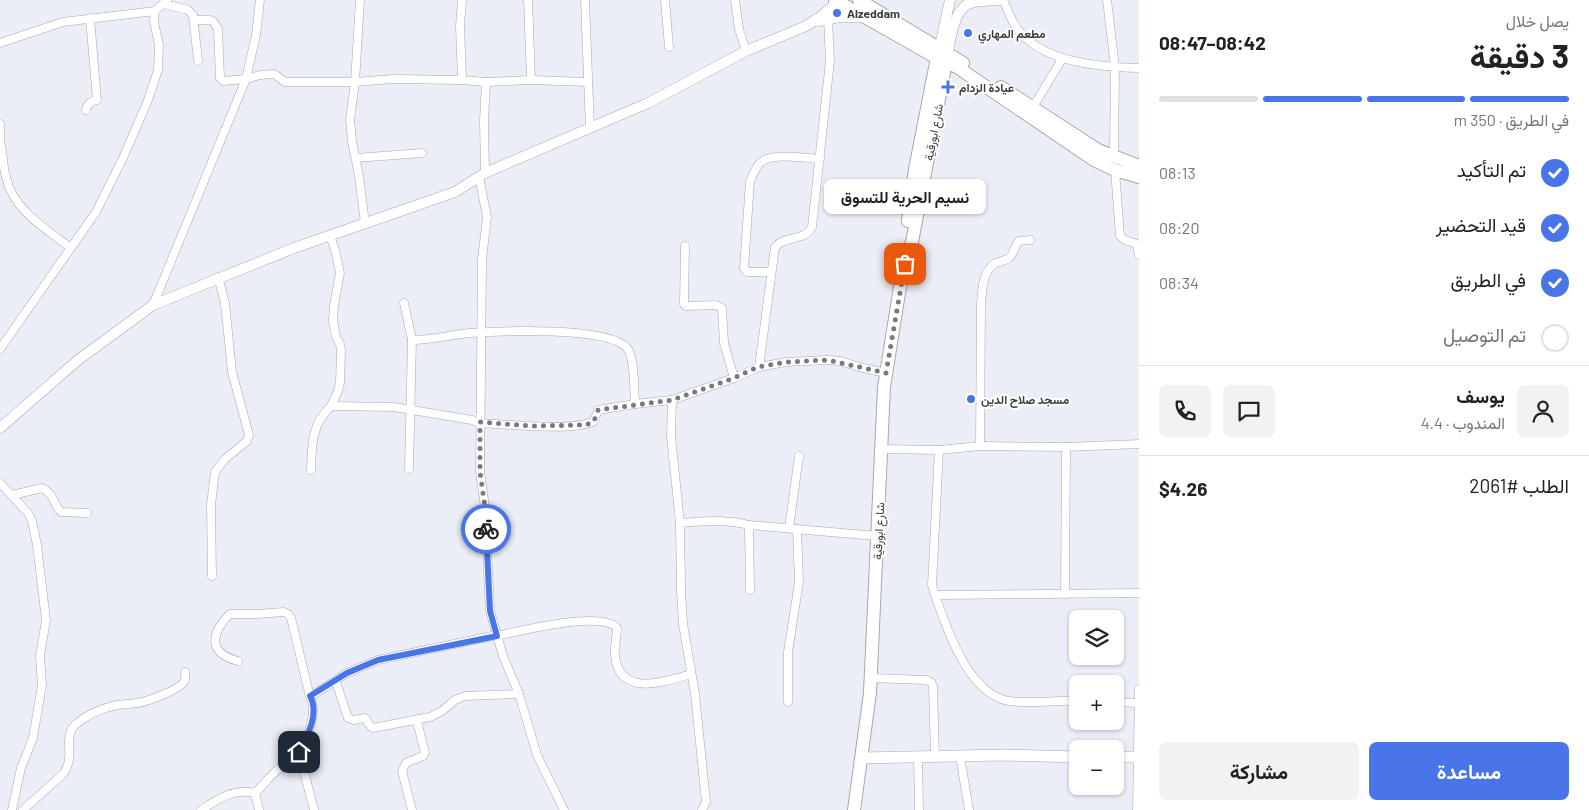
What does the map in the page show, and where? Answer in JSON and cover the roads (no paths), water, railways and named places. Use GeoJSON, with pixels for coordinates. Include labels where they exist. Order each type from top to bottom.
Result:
{"type":"FeatureCollection","features":[{"type":"Feature","properties":{"kind":"main road"},"geometry":{"type":"LineString","coordinates":[[859,0],[1094,160],[1139,166]]}},
{"type":"Feature","properties":{"kind":"main road"},"geometry":{"type":"LineString","coordinates":[[838,1],[863,17],[942,56],[1033,107],[1098,150],[1115,164],[1139,177]]}},
{"type":"Feature","properties":{"kind":"main road","name":"شارع ابورقية"},"geometry":{"type":"LineString","coordinates":[[854,810],[871,678],[886,373],[907,253],[904,242],[915,169],[942,56]]}},
{"type":"Feature","properties":{"kind":"main road"},"geometry":{"type":"LineString","coordinates":[[861,758],[935,756],[1069,757]]}},
{"type":"Feature","properties":{"kind":"main road"},"geometry":{"type":"LineString","coordinates":[[1124,757],[1138,757]]}},
{"type":"Feature","properties":{"kind":"street"},"geometry":{"type":"LineString","coordinates":[[153,305],[246,79],[256,35],[260,0]]}},
{"type":"Feature","properties":{"kind":"street"},"geometry":{"type":"LineString","coordinates":[[360,0],[355,82],[350,119],[365,223]]}},
{"type":"Feature","properties":{"kind":"street"},"geometry":{"type":"LineString","coordinates":[[462,0],[460,26],[462,80]]}},
{"type":"Feature","properties":{"kind":"street"},"geometry":{"type":"LineString","coordinates":[[528,0],[531,80]]}},
{"type":"Feature","properties":{"kind":"street"},"geometry":{"type":"LineString","coordinates":[[585,0],[590,128]]}},
{"type":"Feature","properties":{"kind":"street"},"geometry":{"type":"LineString","coordinates":[[665,0],[669,47]]}},
{"type":"Feature","properties":{"kind":"street"},"geometry":{"type":"LineString","coordinates":[[735,0],[739,29],[746,52]]}},
{"type":"Feature","properties":{"kind":"street","name":"شارع ابورقية"},"geometry":{"type":"LineString","coordinates":[[942,56],[950,0]]}},
{"type":"Feature","properties":{"kind":"street","name":"شارع ابورقية"},"geometry":{"type":"LineString","coordinates":[[942,56],[958,14],[967,5],[981,1],[999,0]]}},
{"type":"Feature","properties":{"kind":"street"},"geometry":{"type":"LineString","coordinates":[[1003,0],[1018,30],[1040,48],[1062,58],[1115,67],[1139,68]]}},
{"type":"Feature","properties":{"kind":"street"},"geometry":{"type":"LineString","coordinates":[[1107,0],[1115,67],[1115,164],[1120,236],[1137,244],[1139,255]]}},
{"type":"Feature","properties":{"kind":"street"},"geometry":{"type":"LineString","coordinates":[[813,22],[838,1]]}},
{"type":"Feature","properties":{"kind":"street"},"geometry":{"type":"LineString","coordinates":[[0,43],[63,22],[154,12],[165,2],[188,10],[193,15],[198,61]]}},
{"type":"Feature","properties":{"kind":"street"},"geometry":{"type":"LineString","coordinates":[[0,349],[96,212],[123,158],[148,100],[158,70],[159,59],[154,12]]}},
{"type":"Feature","properties":{"kind":"street"},"geometry":{"type":"LineString","coordinates":[[0,428],[78,360],[153,305],[218,278],[330,236],[455,192],[482,175],[648,104],[746,52],[813,22],[863,17]]}},
{"type":"Feature","properties":{"kind":"street"},"geometry":{"type":"LineString","coordinates":[[86,110],[86,106],[92,101],[97,100],[90,18]]}},
{"type":"Feature","properties":{"kind":"street"},"geometry":{"type":"LineString","coordinates":[[758,367],[774,252],[778,244],[807,234],[812,227],[830,61],[828,19]]}},
{"type":"Feature","properties":{"kind":"street"},"geometry":{"type":"LineString","coordinates":[[194,20],[213,21],[218,29],[221,80],[246,79],[274,74],[285,82],[355,82],[393,79],[486,82],[531,80],[588,82]]}},
{"type":"Feature","properties":{"kind":"street"},"geometry":{"type":"LineString","coordinates":[[1033,107],[1062,58]]}},
{"type":"Feature","properties":{"kind":"street"},"geometry":{"type":"LineString","coordinates":[[486,82],[482,175],[487,218],[482,259],[480,472],[485,507],[490,611],[503,656],[519,694],[537,755],[564,810]]}},
{"type":"Feature","properties":{"kind":"street"},"geometry":{"type":"LineString","coordinates":[[0,124],[6,177],[16,200],[32,218],[71,248]]}},
{"type":"Feature","properties":{"kind":"street"},"geometry":{"type":"LineString","coordinates":[[356,158],[422,153]]}},
{"type":"Feature","properties":{"kind":"street"},"geometry":{"type":"LineString","coordinates":[[771,272],[748,272],[744,270],[750,182],[755,170],[760,163],[771,158],[820,160]]}},
{"type":"Feature","properties":{"kind":"street"},"geometry":{"type":"LineString","coordinates":[[311,470],[312,441],[315,428],[324,412],[331,406],[340,383],[341,350],[333,320],[340,273],[330,236]]}},
{"type":"Feature","properties":{"kind":"street"},"geometry":{"type":"LineString","coordinates":[[980,446],[981,305],[984,282],[986,274],[993,265],[1011,256],[1018,240],[1030,240]]}},
{"type":"Feature","properties":{"kind":"street"},"geometry":{"type":"LineString","coordinates":[[685,246],[684,304],[686,306],[716,305],[722,308],[724,343],[734,378]]}},
{"type":"Feature","properties":{"kind":"street"},"geometry":{"type":"LineString","coordinates":[[212,576],[211,505],[215,472],[225,459],[247,441],[249,435],[232,372],[225,303],[218,278]]}},
{"type":"Feature","properties":{"kind":"street"},"geometry":{"type":"LineString","coordinates":[[404,303],[412,340],[410,469]]}},
{"type":"Feature","properties":{"kind":"street"},"geometry":{"type":"LineString","coordinates":[[412,340],[480,333],[532,331],[580,333],[610,339],[625,345],[629,350],[635,404]]}},
{"type":"Feature","properties":{"kind":"street"},"geometry":{"type":"LineString","coordinates":[[331,406],[394,408],[480,422],[531,426],[586,425],[594,421],[598,410],[672,400],[734,378],[758,367],[806,360],[828,360],[886,373]]}},
{"type":"Feature","properties":{"kind":"street"},"geometry":{"type":"LineString","coordinates":[[672,400],[671,436],[680,523],[680,590],[683,624],[695,694],[706,802],[702,810]]}},
{"type":"Feature","properties":{"kind":"street"},"geometry":{"type":"LineString","coordinates":[[882,449],[939,450],[980,446],[1066,447],[1139,444]]}},
{"type":"Feature","properties":{"kind":"street"},"geometry":{"type":"LineString","coordinates":[[1065,594],[1066,447]]}},
{"type":"Feature","properties":{"kind":"street"},"geometry":{"type":"LineString","coordinates":[[939,450],[932,585],[946,626],[968,670],[991,693],[1008,701],[1069,700]]}},
{"type":"Feature","properties":{"kind":"street"},"geometry":{"type":"LineString","coordinates":[[788,702],[788,652],[799,582],[793,529],[789,519],[799,456]]}},
{"type":"Feature","properties":{"kind":"street"},"geometry":{"type":"LineString","coordinates":[[0,483],[28,513],[32,521],[37,545],[46,620],[40,664],[42,685],[33,738],[21,768],[12,810]]}},
{"type":"Feature","properties":{"kind":"street"},"geometry":{"type":"LineString","coordinates":[[12,495],[42,488],[51,494],[60,512],[87,513]]}},
{"type":"Feature","properties":{"kind":"street"},"geometry":{"type":"LineString","coordinates":[[680,523],[737,522],[749,525],[877,536]]}},
{"type":"Feature","properties":{"kind":"street"},"geometry":{"type":"LineString","coordinates":[[749,525],[750,590]]}},
{"type":"Feature","properties":{"kind":"street"},"geometry":{"type":"LineString","coordinates":[[935,596],[1139,593]]}},
{"type":"Feature","properties":{"kind":"street"},"geometry":{"type":"LineString","coordinates":[[238,661],[228,658],[219,652],[215,642],[215,632],[230,614],[286,613],[291,618],[310,696],[313,701],[310,728],[299,752],[274,773],[255,793]]}},
{"type":"Feature","properties":{"kind":"street"},"geometry":{"type":"LineString","coordinates":[[310,696],[336,682],[347,673],[378,660],[563,622],[608,622],[617,628],[615,655],[617,668],[626,680],[634,683],[656,683],[691,674]]}},
{"type":"Feature","properties":{"kind":"street"},"geometry":{"type":"LineString","coordinates":[[23,810],[64,773],[69,765],[69,736],[74,726],[85,718],[117,706],[150,700],[182,685],[185,681],[186,672]]}},
{"type":"Feature","properties":{"kind":"street"},"geometry":{"type":"LineString","coordinates":[[871,678],[926,680],[931,682],[933,686],[935,756]]}},
{"type":"Feature","properties":{"kind":"street"},"geometry":{"type":"LineString","coordinates":[[336,682],[348,718],[354,720],[365,718],[373,728],[418,721],[436,715],[455,700],[465,696],[519,694]]}},
{"type":"Feature","properties":{"kind":"street"},"geometry":{"type":"LineString","coordinates":[[1137,810],[1139,689]]}},
{"type":"Feature","properties":{"kind":"street"},"geometry":{"type":"LineString","coordinates":[[1124,702],[1138,703]]}},
{"type":"Feature","properties":{"kind":"street"},"geometry":{"type":"LineString","coordinates":[[412,810],[402,770],[406,763],[423,756],[425,753],[418,721]]}},
{"type":"Feature","properties":{"kind":"street"},"geometry":{"type":"LineString","coordinates":[[299,752],[314,810]]}},
{"type":"Feature","properties":{"kind":"street"},"geometry":{"type":"LineString","coordinates":[[960,756],[970,810]]}},
{"type":"Feature","properties":{"kind":"street"},"geometry":{"type":"LineString","coordinates":[[918,757],[919,810]]}},
{"type":"Feature","properties":{"kind":"street"},"geometry":{"type":"LineString","coordinates":[[201,810],[222,797],[237,791],[255,793]]}},
{"type":"Feature","properties":{"kind":"street"},"geometry":{"type":"LineString","coordinates":[[255,793],[259,810]]}},
{"type":"Feature","properties":{"kind":"place","name":"Alzeddam"},"geometry":{"type":"Point","coordinates":[837,13]}},
{"type":"Feature","properties":{"kind":"place","name":"مطعم المهاري"},"geometry":{"type":"Point","coordinates":[968,33]}},
{"type":"Feature","properties":{"kind":"place","name":"عيادة الزدام"},"geometry":{"type":"Point","coordinates":[948,87]}},
{"type":"Feature","properties":{"kind":"place","name":"نسيم الحرية للتسوق"},"geometry":{"type":"Point","coordinates":[905,264]}},
{"type":"Feature","properties":{"kind":"place","name":"مسجد صلاح الدين"},"geometry":{"type":"Point","coordinates":[971,399]}}]}
